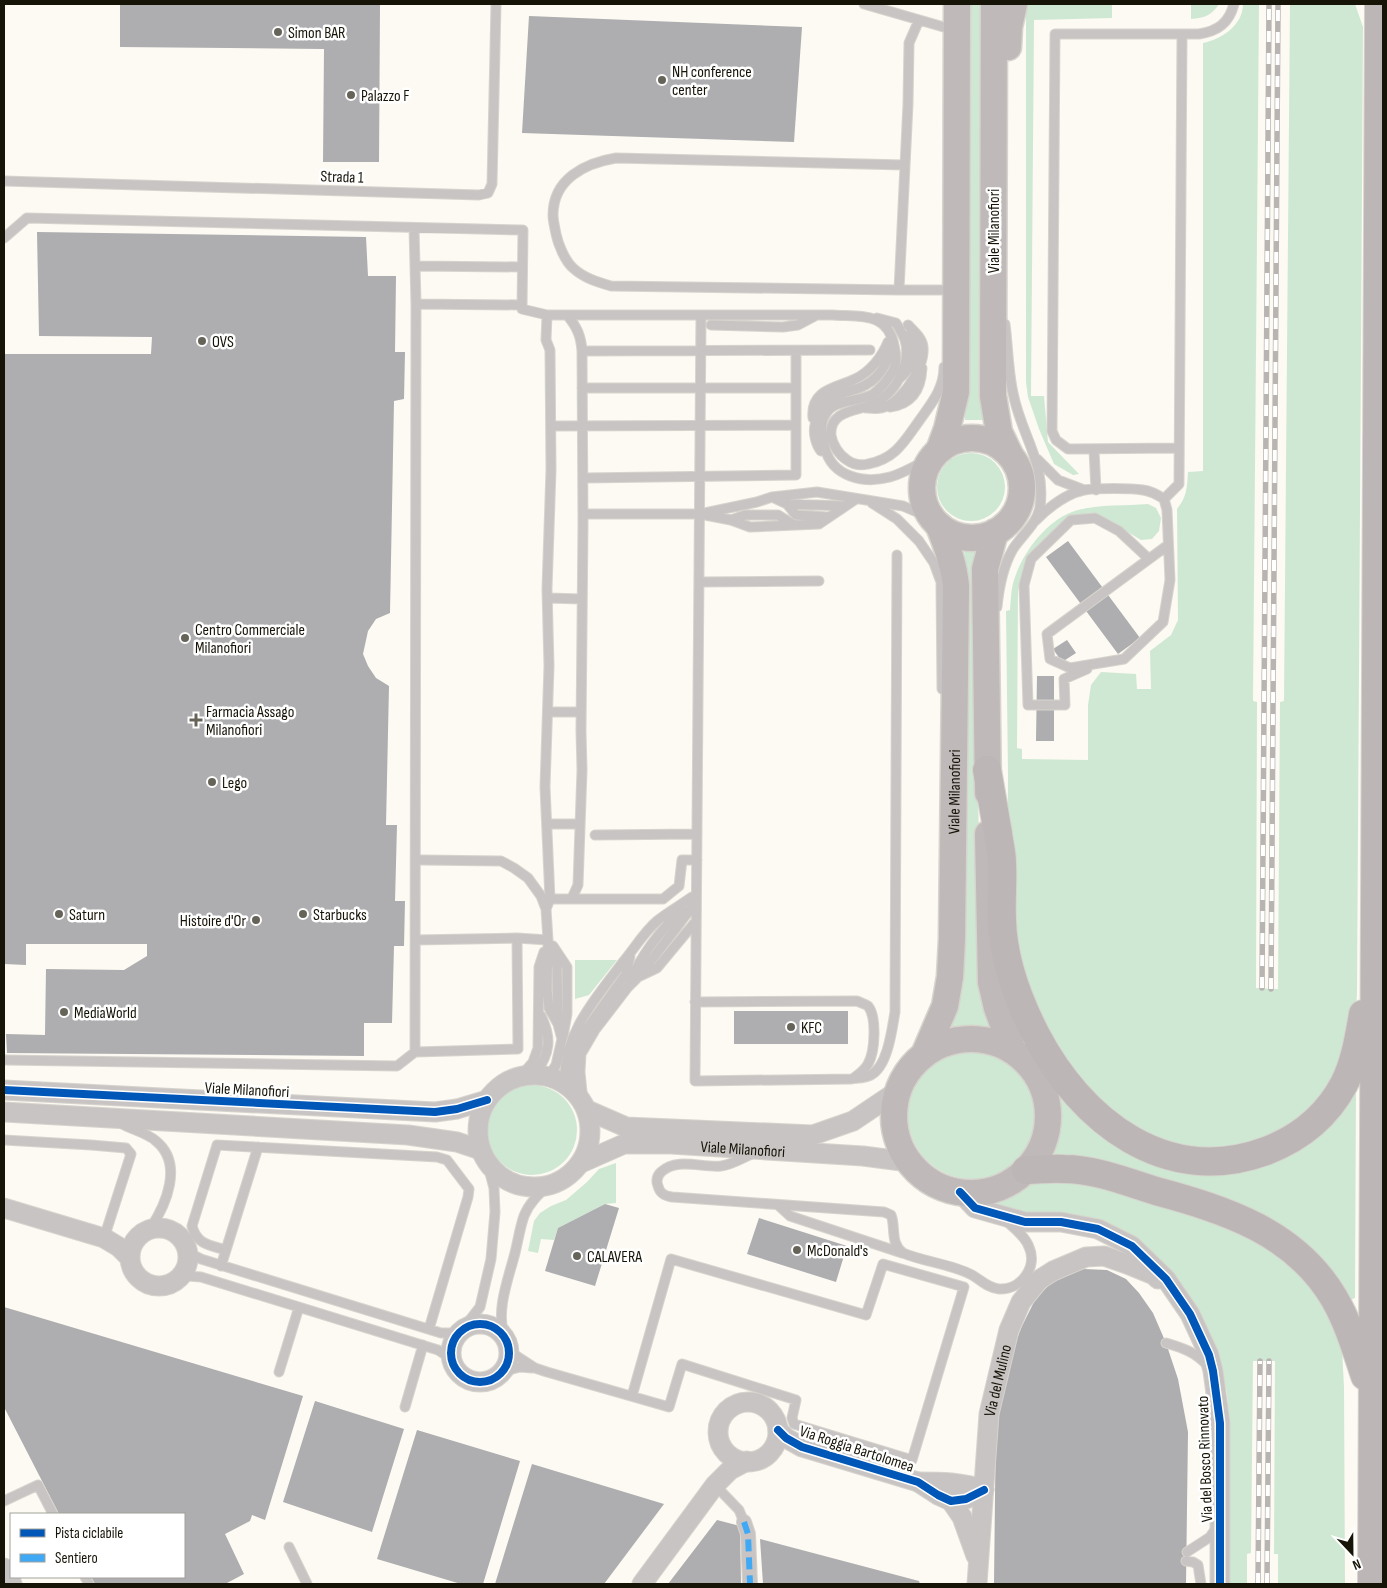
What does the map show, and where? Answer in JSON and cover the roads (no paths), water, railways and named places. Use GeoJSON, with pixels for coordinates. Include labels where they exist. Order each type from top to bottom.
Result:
{"type":"FeatureCollection","features":[{"type":"Feature","properties":{"kind":"highway"},"geometry":{"type":"LineString","coordinates":[[1372,1584],[1379,4]]}},
{"type":"Feature","properties":{"kind":"highway"},"geometry":{"type":"LineString","coordinates":[[992,759],[1002,862],[1002,922],[1012,978],[1023,1005],[1037,1036],[1076,1094],[1100,1118],[1127,1138],[1152,1150],[1182,1159],[1207,1163],[1228,1161],[1254,1156],[1280,1146],[1314,1123],[1331,1105],[1345,1082],[1353,1060],[1359,1038],[1376,942]]}},
{"type":"Feature","properties":{"kind":"highway"},"geometry":{"type":"LineString","coordinates":[[1026,1170],[1065,1168],[1090,1172],[1188,1200],[1246,1220],[1286,1244],[1319,1277],[1334,1297],[1351,1335],[1372,1397]]}},
{"type":"Feature","properties":{"kind":"main road"},"geometry":{"type":"LineString","coordinates":[[936,453],[953,441],[969,437],[984,439],[998,445],[1010,455],[1020,470],[1022,488],[1019,506],[1010,521],[995,532],[976,538],[957,536],[935,522],[924,504],[921,488],[924,471],[936,453],[950,420],[956,392],[953,312],[957,4]]}},
{"type":"Feature","properties":{"kind":"main road","name":"Viale Milanofiori"},"geometry":{"type":"LineString","coordinates":[[994,4],[993,396],[999,432],[1010,455]]}},
{"type":"Feature","properties":{"kind":"main road"},"geometry":{"type":"LineString","coordinates":[[994,154],[1008,92],[1009,27],[1014,4]]}},
{"type":"Feature","properties":{"kind":"main road","name":"Viale Milanofiori"},"geometry":{"type":"LineString","coordinates":[[924,1055],[945,1006],[950,977],[950,768],[956,586],[949,551],[935,522]]}},
{"type":"Feature","properties":{"kind":"main road","name":"Viale Milanofiori"},"geometry":{"type":"LineString","coordinates":[[995,532],[985,569],[992,759],[991,982],[997,1008],[1013,1052]]}},
{"type":"Feature","properties":{"kind":"main road","name":"Viale Milanofiori"},"geometry":{"type":"LineString","coordinates":[[969,1039],[991,1042],[1013,1052],[1031,1067],[1042,1085],[1048,1104],[1048,1120],[1040,1150],[1026,1170],[1008,1183],[985,1192],[960,1192],[932,1183],[909,1162],[900,1146],[895,1127],[895,1108],[904,1078],[912,1066],[924,1055],[954,1041],[969,1039]]}},
{"type":"Feature","properties":{"kind":"street","name":"Viale Milanofiori"},"geometry":{"type":"LineString","coordinates":[[899,1090],[853,1121],[813,1135],[626,1128],[560,1088],[508,1081],[496,1089],[487,1100],[480,1116],[478,1133],[484,1156],[496,1173],[508,1181],[521,1186],[534,1187],[548,1186],[566,1177],[580,1164],[624,1144],[671,1144],[864,1156],[909,1162]]}},
{"type":"Feature","properties":{"kind":"street","name":"Viale Milanofiori"},"geometry":{"type":"LineString","coordinates":[[560,1088],[591,1129],[589,1147],[580,1164]]}},
{"type":"Feature","properties":{"kind":"street","name":"Viale Milanofiori"},"geometry":{"type":"LineString","coordinates":[[4,1090],[435,1112],[487,1100]]}},
{"type":"Feature","properties":{"kind":"street","name":"Viale Milanofiori"},"geometry":{"type":"LineString","coordinates":[[4,1112],[408,1135],[457,1142],[484,1156]]}},
{"type":"Feature","properties":{"kind":"street","name":"Via del Bosco Rinnovato"},"geometry":{"type":"LineString","coordinates":[[960,1192],[975,1208],[1025,1222],[1060,1222],[1098,1229],[1132,1246],[1166,1279],[1190,1314],[1213,1371],[1220,1423],[1220,1584]]}},
{"type":"Feature","properties":{"kind":"street"},"geometry":{"type":"LineString","coordinates":[[4,1208],[104,1238],[119,1247],[130,1257]]}},
{"type":"Feature","properties":{"kind":"street"},"geometry":{"type":"LineString","coordinates":[[104,1238],[121,1238],[146,1231],[159,1228],[167,1229],[181,1238],[186,1245],[187,1262],[184,1270],[172,1283],[163,1286],[153,1286],[136,1276],[131,1267],[131,1248],[146,1231]]}},
{"type":"Feature","properties":{"kind":"street","name":"Via del Mulino"},"geometry":{"type":"LineString","coordinates":[[978,1575],[989,1414],[1009,1330],[1021,1302],[1039,1280],[1053,1271],[1086,1257],[1104,1256],[1127,1264]]}},
{"type":"Feature","properties":{"kind":"street","name":"Via del Bosco Rinnovato"},"geometry":{"type":"LineString","coordinates":[[1127,1264],[1154,1276],[1178,1296]]}},
{"type":"Feature","properties":{"kind":"street"},"geometry":{"type":"LineString","coordinates":[[480,1324],[497,1330],[506,1344],[508,1359],[501,1372],[495,1378],[479,1382],[463,1377],[453,1363],[452,1345],[462,1330],[470,1326],[480,1324]]}},
{"type":"Feature","properties":{"kind":"street"},"geometry":{"type":"LineString","coordinates":[[642,1584],[715,1485],[730,1470],[747,1462],[755,1461],[769,1452],[774,1446],[778,1430],[776,1422],[765,1408],[748,1402],[740,1403],[731,1407],[721,1419],[718,1433],[721,1466],[715,1485]]}},
{"type":"Feature","properties":{"kind":"street","name":"Via Roggia Bartolomea"},"geometry":{"type":"LineString","coordinates":[[778,1430],[786,1438],[802,1447],[918,1482],[951,1501],[962,1517],[971,1539],[978,1575]]}},
{"type":"Feature","properties":{"kind":"street"},"geometry":{"type":"LineString","coordinates":[[720,1442],[730,1456],[747,1462]]}},
{"type":"Feature","properties":{"kind":"street","name":"Via Roggia Bartolomea"},"geometry":{"type":"LineString","coordinates":[[769,1452],[785,1447],[802,1447]]}},
{"type":"Feature","properties":{"kind":"street","name":"Via Roggia Bartolomea"},"geometry":{"type":"LineString","coordinates":[[918,1482],[950,1482],[984,1490]]}},
{"type":"Feature","properties":{"kind":"street"},"geometry":{"type":"LineString","coordinates":[[951,1501],[966,1499],[984,1490]]}},
{"type":"Feature","properties":{"kind":"street"},"geometry":{"type":"LineString","coordinates":[[744,1522],[748,1534],[750,1584]]}},
{"type":"Feature","properties":{"kind":"street"},"geometry":{"type":"LineString","coordinates":[[4,1568],[12,1584]]}},
{"type":"Feature","properties":{"kind":"lane","name":"Strada 1"},"geometry":{"type":"LineString","coordinates":[[4,181],[479,195],[488,192],[492,184],[496,4]]}},
{"type":"Feature","properties":{"kind":"lane"},"geometry":{"type":"LineString","coordinates":[[864,4],[957,31]]}},
{"type":"Feature","properties":{"kind":"lane"},"geometry":{"type":"LineString","coordinates":[[1179,448],[1068,449],[1056,440],[1052,430],[1055,34],[1199,34],[1213,32],[1224,24],[1234,4]]}},
{"type":"Feature","properties":{"kind":"lane"},"geometry":{"type":"LineString","coordinates":[[899,290],[909,43],[919,20]]}},
{"type":"Feature","properties":{"kind":"lane"},"geometry":{"type":"LineString","coordinates":[[1164,499],[1179,484],[1182,34]]}},
{"type":"Feature","properties":{"kind":"lane"},"geometry":{"type":"LineString","coordinates":[[904,165],[616,158],[598,161],[582,168],[558,190],[553,215],[558,243],[571,267],[596,282],[611,286],[899,290],[953,312]]}},
{"type":"Feature","properties":{"kind":"lane"},"geometry":{"type":"LineString","coordinates":[[4,238],[27,218],[523,230],[522,309],[547,315],[818,315],[870,317],[899,320],[908,325],[918,335],[923,347],[922,380],[915,394],[898,406],[856,408]]}},
{"type":"Feature","properties":{"kind":"lane"},"geometry":{"type":"LineString","coordinates":[[993,224],[1002,302]]}},
{"type":"Feature","properties":{"kind":"lane"},"geometry":{"type":"LineString","coordinates":[[414,228],[416,304],[415,1052]]}},
{"type":"Feature","properties":{"kind":"lane"},"geometry":{"type":"LineString","coordinates":[[415,266],[522,268]]}},
{"type":"Feature","properties":{"kind":"lane"},"geometry":{"type":"LineString","coordinates":[[416,304],[522,305]]}},
{"type":"Feature","properties":{"kind":"lane"},"geometry":{"type":"LineString","coordinates":[[1004,312],[1012,393],[1036,458],[1041,479],[1039,510],[1035,521]]}},
{"type":"Feature","properties":{"kind":"lane"},"geometry":{"type":"LineString","coordinates":[[546,909],[550,899],[546,786],[551,426],[550,350],[546,340],[547,315]]}},
{"type":"Feature","properties":{"kind":"lane"},"geometry":{"type":"LineString","coordinates":[[567,315],[577,327],[581,338],[583,426],[582,770],[578,885],[572,898]]}},
{"type":"Feature","properties":{"kind":"lane"},"geometry":{"type":"LineString","coordinates":[[701,315],[695,1082],[851,1079],[869,1076],[878,1070],[882,1062],[891,1035],[895,1012],[897,555]]}},
{"type":"Feature","properties":{"kind":"lane"},"geometry":{"type":"LineString","coordinates":[[711,325],[784,327],[798,325],[818,315]]}},
{"type":"Feature","properties":{"kind":"lane"},"geometry":{"type":"LineString","coordinates":[[833,466],[825,451],[821,431],[825,415],[836,404],[872,394],[884,384],[894,369],[896,353],[891,332],[882,323],[870,317]]}},
{"type":"Feature","properties":{"kind":"lane"},"geometry":{"type":"LineString","coordinates":[[885,319],[896,323],[905,340],[906,358],[900,378]]}},
{"type":"Feature","properties":{"kind":"lane"},"geometry":{"type":"LineString","coordinates":[[908,325],[915,340],[916,360],[910,369],[884,398],[872,405],[856,408],[841,414],[832,424],[831,434],[833,443],[843,458],[852,464],[861,465],[880,462],[902,446],[938,395],[944,371],[944,361]]}},
{"type":"Feature","properties":{"kind":"lane"},"geometry":{"type":"LineString","coordinates":[[891,332],[882,356],[866,372],[855,380],[826,390],[816,401],[812,413],[819,448],[833,466],[844,475],[861,479],[890,477],[936,453]]}},
{"type":"Feature","properties":{"kind":"lane"},"geometry":{"type":"LineString","coordinates":[[583,478],[700,478],[796,475],[796,350]]}},
{"type":"Feature","properties":{"kind":"lane"},"geometry":{"type":"LineString","coordinates":[[582,351],[870,350]]}},
{"type":"Feature","properties":{"kind":"lane"},"geometry":{"type":"LineString","coordinates":[[582,388],[796,388]]}},
{"type":"Feature","properties":{"kind":"lane"},"geometry":{"type":"LineString","coordinates":[[551,426],[796,425]]}},
{"type":"Feature","properties":{"kind":"lane"},"geometry":{"type":"LineString","coordinates":[[1094,450],[1096,490]]}},
{"type":"Feature","properties":{"kind":"lane"},"geometry":{"type":"LineString","coordinates":[[1036,458],[1058,480],[1084,490],[1143,490],[1155,493],[1164,499],[1167,510],[1170,580],[1163,622],[1124,660],[1070,668],[1050,660],[1047,634],[1168,545]]}},
{"type":"Feature","properties":{"kind":"lane"},"geometry":{"type":"LineString","coordinates":[[997,616],[1002,574],[1013,549],[1045,511],[1059,501],[1084,490]]}},
{"type":"Feature","properties":{"kind":"lane"},"geometry":{"type":"LineString","coordinates":[[700,514],[772,497],[816,492],[903,506],[935,522]]}},
{"type":"Feature","properties":{"kind":"lane"},"geometry":{"type":"LineString","coordinates":[[772,497],[787,504],[844,506]]}},
{"type":"Feature","properties":{"kind":"lane"},"geometry":{"type":"LineString","coordinates":[[583,514],[700,514],[731,520],[745,515],[778,515],[794,525],[819,524],[856,499]]}},
{"type":"Feature","properties":{"kind":"lane"},"geometry":{"type":"LineString","coordinates":[[868,501],[897,519],[919,541],[934,563],[941,582],[942,694]]}},
{"type":"Feature","properties":{"kind":"lane"},"geometry":{"type":"LineString","coordinates":[[787,504],[796,515],[828,517]]}},
{"type":"Feature","properties":{"kind":"lane"},"geometry":{"type":"LineString","coordinates":[[1098,664],[1064,679],[1065,705],[1028,705],[1024,585],[1031,559],[1071,520],[1095,518],[1119,531],[1149,559]]}},
{"type":"Feature","properties":{"kind":"lane"},"geometry":{"type":"LineString","coordinates":[[699,582],[819,581]]}},
{"type":"Feature","properties":{"kind":"lane"},"geometry":{"type":"LineString","coordinates":[[548,598],[582,599]]}},
{"type":"Feature","properties":{"kind":"lane"},"geometry":{"type":"LineString","coordinates":[[548,712],[581,712]]}},
{"type":"Feature","properties":{"kind":"lane"},"geometry":{"type":"LineString","coordinates":[[546,824],[580,824]]}},
{"type":"Feature","properties":{"kind":"lane"},"geometry":{"type":"LineString","coordinates":[[595,835],[697,834]]}},
{"type":"Feature","properties":{"kind":"lane"},"geometry":{"type":"LineString","coordinates":[[421,860],[501,861],[528,878],[541,896],[546,909],[548,940],[556,967],[558,1024],[562,1039]]}},
{"type":"Feature","properties":{"kind":"lane"},"geometry":{"type":"LineString","coordinates":[[550,899],[663,899],[679,886],[682,860],[697,860]]}},
{"type":"Feature","properties":{"kind":"lane"},"geometry":{"type":"LineString","coordinates":[[560,1088],[568,1052],[579,1022],[656,921],[695,896]]}},
{"type":"Feature","properties":{"kind":"lane"},"geometry":{"type":"LineString","coordinates":[[560,1088],[580,1072],[581,1054],[596,1030],[628,987],[638,977],[695,896]]}},
{"type":"Feature","properties":{"kind":"lane"},"geometry":{"type":"LineString","coordinates":[[628,987],[637,964],[651,943],[695,896]]}},
{"type":"Feature","properties":{"kind":"lane"},"geometry":{"type":"LineString","coordinates":[[638,977],[657,968],[696,920]]}},
{"type":"Feature","properties":{"kind":"lane"},"geometry":{"type":"LineString","coordinates":[[415,940],[517,938],[548,940]]}},
{"type":"Feature","properties":{"kind":"lane"},"geometry":{"type":"LineString","coordinates":[[4,1060],[397,1066],[415,1052],[518,1049],[517,938]]}},
{"type":"Feature","properties":{"kind":"lane"},"geometry":{"type":"LineString","coordinates":[[548,940],[540,967],[538,1048],[533,1062],[560,1088]]}},
{"type":"Feature","properties":{"kind":"lane"},"geometry":{"type":"LineString","coordinates":[[548,940],[567,967],[567,1014],[556,1065],[560,1088]]}},
{"type":"Feature","properties":{"kind":"lane"},"geometry":{"type":"LineString","coordinates":[[560,1088],[573,1070],[575,1053],[586,1030],[626,974],[631,952]]}},
{"type":"Feature","properties":{"kind":"lane"},"geometry":{"type":"LineString","coordinates":[[695,1002],[857,1001],[867,1005],[872,1014],[874,1024],[873,1050],[869,1063],[863,1071],[851,1079]]}},
{"type":"Feature","properties":{"kind":"lane"},"geometry":{"type":"LineString","coordinates":[[540,1014],[548,1030],[548,1049],[542,1064],[560,1088]]}},
{"type":"Feature","properties":{"kind":"lane"},"geometry":{"type":"LineString","coordinates":[[110,1118],[156,1141],[167,1156],[172,1172],[170,1188],[161,1213],[146,1231]]}},
{"type":"Feature","properties":{"kind":"lane"},"geometry":{"type":"LineString","coordinates":[[4,1140],[126,1148],[131,1154],[104,1238]]}},
{"type":"Feature","properties":{"kind":"lane"},"geometry":{"type":"LineString","coordinates":[[226,1250],[205,1244],[195,1236],[192,1226],[217,1145],[437,1157],[447,1160],[469,1189],[428,1329]]}},
{"type":"Feature","properties":{"kind":"lane"},"geometry":{"type":"LineString","coordinates":[[221,1266],[258,1146]]}},
{"type":"Feature","properties":{"kind":"lane"},"geometry":{"type":"LineString","coordinates":[[762,1150],[722,1166],[678,1164],[669,1166],[658,1175],[657,1183],[659,1190],[665,1196],[672,1197],[888,1213],[892,1218],[896,1245],[899,1250],[910,1256]]}},
{"type":"Feature","properties":{"kind":"lane"},"geometry":{"type":"LineString","coordinates":[[186,1245],[193,1255],[221,1266],[441,1333],[462,1330],[480,1307],[491,1259],[495,1212],[494,1188],[484,1156]]}},
{"type":"Feature","properties":{"kind":"lane"},"geometry":{"type":"LineString","coordinates":[[535,1368],[506,1344],[501,1328],[501,1315],[504,1295],[525,1215],[536,1197],[548,1186]]}},
{"type":"Feature","properties":{"kind":"lane"},"geometry":{"type":"LineString","coordinates":[[778,1205],[790,1216],[910,1256],[969,1273],[990,1286],[999,1289],[1015,1286],[1024,1279],[1030,1270],[1031,1253],[1023,1237],[1001,1215]]}},
{"type":"Feature","properties":{"kind":"lane"},"geometry":{"type":"LineString","coordinates":[[501,1372],[520,1367],[535,1368],[669,1407],[682,1364],[796,1400],[792,1418],[794,1424],[912,1460],[964,1287],[882,1264],[866,1315],[671,1259],[632,1396]]}},
{"type":"Feature","properties":{"kind":"lane"},"geometry":{"type":"LineString","coordinates":[[172,1283],[188,1276],[201,1277],[438,1350],[453,1363]]}},
{"type":"Feature","properties":{"kind":"lane"},"geometry":{"type":"LineString","coordinates":[[279,1372],[300,1307]]}},
{"type":"Feature","properties":{"kind":"lane"},"geometry":{"type":"LineString","coordinates":[[1166,1343],[1185,1348],[1199,1356],[1213,1371]]}},
{"type":"Feature","properties":{"kind":"lane"},"geometry":{"type":"LineString","coordinates":[[405,1407],[423,1345]]}},
{"type":"Feature","properties":{"kind":"lane"},"geometry":{"type":"LineString","coordinates":[[4,1501],[38,1485],[52,1513]]}},
{"type":"Feature","properties":{"kind":"lane"},"geometry":{"type":"LineString","coordinates":[[715,1485],[739,1510],[744,1522]]}},
{"type":"Feature","properties":{"kind":"lane"},"geometry":{"type":"LineString","coordinates":[[1200,1584],[1198,1566],[1186,1556],[1210,1537],[1220,1522]]}},
{"type":"Feature","properties":{"kind":"lane"},"geometry":{"type":"LineString","coordinates":[[289,1547],[307,1584]]}},
{"type":"Feature","properties":{"kind":"railway"},"geometry":{"type":"LineString","coordinates":[[1262,988],[1269,4]]}},
{"type":"Feature","properties":{"kind":"railway"},"geometry":{"type":"LineString","coordinates":[[1271,989],[1278,4]]}},
{"type":"Feature","properties":{"kind":"railway"},"geometry":{"type":"LineString","coordinates":[[1258,1584],[1260,1361]]}},
{"type":"Feature","properties":{"kind":"railway"},"geometry":{"type":"LineString","coordinates":[[1267,1584],[1269,1361]]}},
{"type":"Feature","properties":{"kind":"place","name":"Simon BAR"},"geometry":{"type":"Point","coordinates":[278,32]}},
{"type":"Feature","properties":{"kind":"place","name":"NH conference center"},"geometry":{"type":"Point","coordinates":[662,80]}},
{"type":"Feature","properties":{"kind":"place","name":"Palazzo F"},"geometry":{"type":"Point","coordinates":[351,95]}},
{"type":"Feature","properties":{"kind":"place","name":"OVS"},"geometry":{"type":"Point","coordinates":[202,341]}},
{"type":"Feature","properties":{"kind":"place","name":"Centro Commerciale Milanofiori"},"geometry":{"type":"Point","coordinates":[185,638]}},
{"type":"Feature","properties":{"kind":"place","name":"Farmacia Assago Milanofiori"},"geometry":{"type":"Point","coordinates":[196,720]}},
{"type":"Feature","properties":{"kind":"place","name":"Lego"},"geometry":{"type":"Point","coordinates":[212,782]}},
{"type":"Feature","properties":{"kind":"place","name":"Saturn"},"geometry":{"type":"Point","coordinates":[59,914]}},
{"type":"Feature","properties":{"kind":"place","name":"Starbucks"},"geometry":{"type":"Point","coordinates":[303,914]}},
{"type":"Feature","properties":{"kind":"place","name":"Histoire d'Or"},"geometry":{"type":"Point","coordinates":[256,920]}},
{"type":"Feature","properties":{"kind":"place","name":"MediaWorld"},"geometry":{"type":"Point","coordinates":[64,1012]}},
{"type":"Feature","properties":{"kind":"place","name":"KFC"},"geometry":{"type":"Point","coordinates":[791,1027]}},
{"type":"Feature","properties":{"kind":"place","name":"McDonald's"},"geometry":{"type":"Point","coordinates":[797,1250]}},
{"type":"Feature","properties":{"kind":"place","name":"CALAVERA"},"geometry":{"type":"Point","coordinates":[577,1256]}}]}
